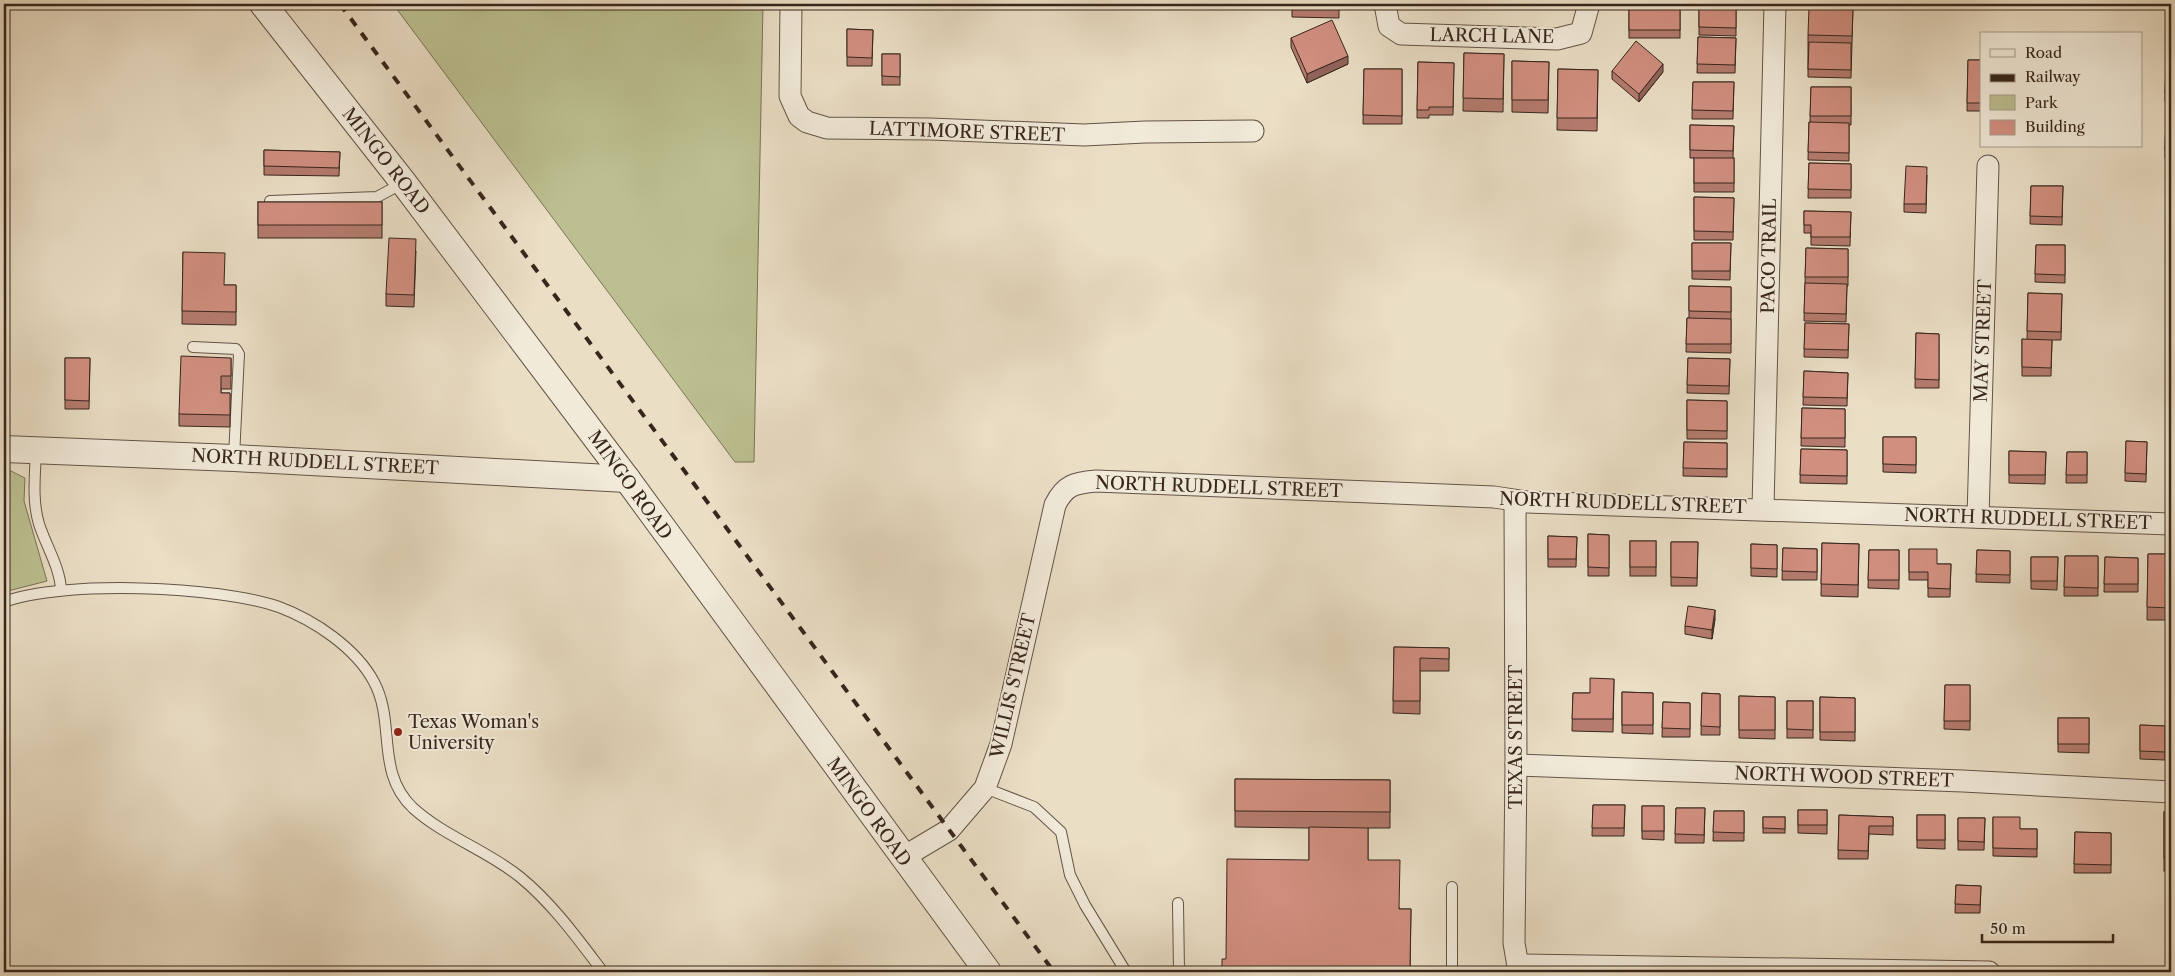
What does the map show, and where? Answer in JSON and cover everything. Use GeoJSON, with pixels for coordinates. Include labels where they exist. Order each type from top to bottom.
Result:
{"type":"FeatureCollection","features":[{"type":"Feature","properties":{"kind":"street","name":"MINGO ROAD"},"geometry":{"type":"LineString","coordinates":[[262,4],[403,182],[627,479],[902,858],[988,972]]}},
{"type":"Feature","properties":{"kind":"street","name":"LATTIMORE STREET"},"geometry":{"type":"LineString","coordinates":[[791,4],[790,96],[799,116],[806,122],[827,128],[930,129],[1084,135],[1146,132],[1253,131]]}},
{"type":"Feature","properties":{"kind":"street","name":"LARCH LANE"},"geometry":{"type":"LineString","coordinates":[[1385,4],[1389,26],[1402,34],[1557,40],[1581,33],[1589,4]]}},
{"type":"Feature","properties":{"kind":"street","name":"PACO TRAIL"},"geometry":{"type":"LineString","coordinates":[[1763,508],[1775,4]]}},
{"type":"Feature","properties":{"kind":"street","name":"MAY STREET"},"geometry":{"type":"LineString","coordinates":[[1978,517],[1988,166]]}},
{"type":"Feature","properties":{"kind":"street","name":"NORTH RUDDELL STREET"},"geometry":{"type":"LineString","coordinates":[[4,449],[234,458],[627,479]]}},
{"type":"Feature","properties":{"kind":"street","name":"NORTH RUDDELL STREET"},"geometry":{"type":"LineString","coordinates":[[1075,483],[1096,481],[1494,497],[1515,502],[1763,508],[2171,524]]}},
{"type":"Feature","properties":{"kind":"street","name":"WILLIS STREET"},"geometry":{"type":"LineString","coordinates":[[902,858],[949,830],[985,788],[1001,744],[1055,505],[1061,493],[1075,483]]}},
{"type":"Feature","properties":{"kind":"street","name":"TEXAS STREET"},"geometry":{"type":"LineString","coordinates":[[1515,502],[1516,766],[1514,943],[1519,968]]}},
{"type":"Feature","properties":{"kind":"street","name":"NORTH WOOD STREET"},"geometry":{"type":"LineString","coordinates":[[1516,766],[1963,781],[2171,792]]}},
{"type":"Feature","properties":{"kind":"street"},"geometry":{"type":"LineString","coordinates":[[1519,968],[1989,972]]}},
{"type":"Feature","properties":{"kind":"lane"},"geometry":{"type":"LineString","coordinates":[[270,201],[377,197],[403,182]]}},
{"type":"Feature","properties":{"kind":"lane"},"geometry":{"type":"LineString","coordinates":[[192,346],[236,349],[239,354],[234,458]]}},
{"type":"Feature","properties":{"kind":"lane"},"geometry":{"type":"LineString","coordinates":[[36,450],[34,492],[39,523],[60,580],[60,590]]}},
{"type":"Feature","properties":{"kind":"lane"},"geometry":{"type":"LineString","coordinates":[[4,602],[60,590],[126,590],[241,598],[279,607],[321,629],[348,650],[374,681],[384,711],[386,751],[394,780],[401,794],[413,808],[444,831],[519,876],[553,909],[603,972]]}},
{"type":"Feature","properties":{"kind":"lane"},"geometry":{"type":"LineString","coordinates":[[985,788],[1034,807],[1061,832],[1070,875],[1085,904],[1126,972]]}},
{"type":"Feature","properties":{"kind":"lane"},"geometry":{"type":"LineString","coordinates":[[1452,887],[1452,972]]}},
{"type":"Feature","properties":{"kind":"lane"},"geometry":{"type":"LineString","coordinates":[[1178,903],[1179,972]]}},
{"type":"Feature","properties":{"kind":"green space"},"geometry":{"type":"Polygon","coordinates":[[[393,4],[763,4],[754,462],[735,462],[393,4]]]}},
{"type":"Feature","properties":{"kind":"green space"},"geometry":{"type":"Polygon","coordinates":[[[4,471],[11,471],[25,478],[24,501],[47,581],[4,592],[4,471]]]}},
{"type":"Feature","properties":{"kind":"building"},"geometry":{"type":"Polygon","coordinates":[[[1292,4],[1339,4],[1339,9],[1292,9],[1292,4]]]}},
{"type":"Feature","properties":{"kind":"building"},"geometry":{"type":"Polygon","coordinates":[[[1629,4],[1680,4],[1680,30],[1629,30],[1629,4]]]}},
{"type":"Feature","properties":{"kind":"building"},"geometry":{"type":"Polygon","coordinates":[[[1699,4],[1736,4],[1736,28],[1699,27],[1699,4]]]}},
{"type":"Feature","properties":{"kind":"building"},"geometry":{"type":"Polygon","coordinates":[[[1809,7],[1853,8],[1852,36],[1808,35],[1809,7]]]}},
{"type":"Feature","properties":{"kind":"building"},"geometry":{"type":"Polygon","coordinates":[[[2169,9],[2171,9],[2171,43],[2168,43],[2169,9]]]}},
{"type":"Feature","properties":{"kind":"building"},"geometry":{"type":"Polygon","coordinates":[[[1332,20],[1348,56],[1307,74],[1291,38],[1332,20]]]}},
{"type":"Feature","properties":{"kind":"building"},"geometry":{"type":"Polygon","coordinates":[[[847,29],[873,30],[872,58],[847,57],[847,29]]]}},
{"type":"Feature","properties":{"kind":"building"},"geometry":{"type":"Polygon","coordinates":[[[1698,37],[1736,38],[1735,65],[1697,64],[1698,37]]]}},
{"type":"Feature","properties":{"kind":"building"},"geometry":{"type":"Polygon","coordinates":[[[1636,41],[1663,64],[1639,94],[1612,71],[1636,41]]]}},
{"type":"Feature","properties":{"kind":"building"},"geometry":{"type":"Polygon","coordinates":[[[1809,42],[1851,43],[1851,70],[1808,69],[1809,42]]]}},
{"type":"Feature","properties":{"kind":"building"},"geometry":{"type":"Polygon","coordinates":[[[1464,53],[1504,54],[1503,99],[1463,98],[1464,53]]]}},
{"type":"Feature","properties":{"kind":"building"},"geometry":{"type":"Polygon","coordinates":[[[882,54],[900,54],[900,77],[882,76],[882,54]]]}},
{"type":"Feature","properties":{"kind":"building"},"geometry":{"type":"Polygon","coordinates":[[[1968,60],[1980,60],[1980,103],[1967,103],[1968,60]]]}},
{"type":"Feature","properties":{"kind":"building"},"geometry":{"type":"Polygon","coordinates":[[[2166,60],[2171,60],[2171,93],[2165,93],[2166,60]]]}},
{"type":"Feature","properties":{"kind":"building"},"geometry":{"type":"Polygon","coordinates":[[[1512,61],[1549,62],[1548,100],[1512,100],[1512,61]]]}},
{"type":"Feature","properties":{"kind":"building"},"geometry":{"type":"Polygon","coordinates":[[[1418,62],[1454,63],[1453,107],[1429,107],[1429,110],[1417,110],[1418,62]]]}},
{"type":"Feature","properties":{"kind":"building"},"geometry":{"type":"Polygon","coordinates":[[[1364,69],[1402,69],[1402,116],[1363,115],[1364,69]]]}},
{"type":"Feature","properties":{"kind":"building"},"geometry":{"type":"Polygon","coordinates":[[[1558,69],[1598,70],[1597,118],[1557,118],[1558,69]]]}},
{"type":"Feature","properties":{"kind":"building"},"geometry":{"type":"Polygon","coordinates":[[[1693,82],[1734,82],[1733,111],[1692,110],[1693,82]]]}},
{"type":"Feature","properties":{"kind":"building"},"geometry":{"type":"Polygon","coordinates":[[[1811,87],[1851,87],[1851,116],[1810,116],[1811,87]]]}},
{"type":"Feature","properties":{"kind":"building"},"geometry":{"type":"Polygon","coordinates":[[[2166,111],[2171,111],[2171,150],[2165,150],[2166,111]]]}},
{"type":"Feature","properties":{"kind":"building"},"geometry":{"type":"Polygon","coordinates":[[[1809,122],[1849,123],[1849,153],[1808,152],[1809,122]]]}},
{"type":"Feature","properties":{"kind":"building"},"geometry":{"type":"Polygon","coordinates":[[[1690,125],[1734,126],[1733,151],[1690,150],[1690,125]]]}},
{"type":"Feature","properties":{"kind":"building"},"geometry":{"type":"Polygon","coordinates":[[[264,150],[340,152],[339,168],[264,166],[264,150]]]}},
{"type":"Feature","properties":{"kind":"building"},"geometry":{"type":"Polygon","coordinates":[[[1694,158],[1734,158],[1734,183],[1694,183],[1694,158]]]}},
{"type":"Feature","properties":{"kind":"building"},"geometry":{"type":"Polygon","coordinates":[[[1809,163],[1851,164],[1851,190],[1808,189],[1809,163]]]}},
{"type":"Feature","properties":{"kind":"building"},"geometry":{"type":"Polygon","coordinates":[[[1906,166],[1927,167],[1926,204],[1904,204],[1906,166]]]}},
{"type":"Feature","properties":{"kind":"building"},"geometry":{"type":"Polygon","coordinates":[[[2031,186],[2063,186],[2062,217],[2030,216],[2031,186]]]}},
{"type":"Feature","properties":{"kind":"building"},"geometry":{"type":"Polygon","coordinates":[[[1694,197],[1734,198],[1733,232],[1694,231],[1694,197]]]}},
{"type":"Feature","properties":{"kind":"building"},"geometry":{"type":"Polygon","coordinates":[[[258,202],[382,202],[382,225],[258,225],[258,202]]]}},
{"type":"Feature","properties":{"kind":"building"},"geometry":{"type":"Polygon","coordinates":[[[1804,211],[1851,212],[1850,237],[1811,237],[1811,225],[1804,225],[1804,211]]]}},
{"type":"Feature","properties":{"kind":"building"},"geometry":{"type":"Polygon","coordinates":[[[389,238],[416,239],[414,295],[386,294],[389,238]]]}},
{"type":"Feature","properties":{"kind":"building"},"geometry":{"type":"Polygon","coordinates":[[[1692,243],[1731,243],[1730,271],[1692,271],[1692,243]]]}},
{"type":"Feature","properties":{"kind":"building"},"geometry":{"type":"Polygon","coordinates":[[[2036,245],[2065,245],[2065,275],[2035,274],[2036,245]]]}},
{"type":"Feature","properties":{"kind":"building"},"geometry":{"type":"Polygon","coordinates":[[[1806,248],[1848,249],[1848,277],[1805,277],[1806,248]]]}},
{"type":"Feature","properties":{"kind":"building"},"geometry":{"type":"Polygon","coordinates":[[[183,252],[225,253],[224,285],[236,285],[236,312],[182,311],[183,252]]]}},
{"type":"Feature","properties":{"kind":"building"},"geometry":{"type":"Polygon","coordinates":[[[1805,283],[1847,284],[1846,314],[1804,313],[1805,283]]]}},
{"type":"Feature","properties":{"kind":"building"},"geometry":{"type":"Polygon","coordinates":[[[1689,286],[1731,287],[1731,312],[1689,311],[1689,286]]]}},
{"type":"Feature","properties":{"kind":"building"},"geometry":{"type":"Polygon","coordinates":[[[2028,293],[2062,294],[2061,332],[2027,331],[2028,293]]]}},
{"type":"Feature","properties":{"kind":"building"},"geometry":{"type":"Polygon","coordinates":[[[1687,318],[1731,319],[1731,344],[1686,344],[1687,318]]]}},
{"type":"Feature","properties":{"kind":"building"},"geometry":{"type":"Polygon","coordinates":[[[1805,323],[1849,324],[1848,350],[1804,349],[1805,323]]]}},
{"type":"Feature","properties":{"kind":"building"},"geometry":{"type":"Polygon","coordinates":[[[1916,333],[1939,334],[1939,380],[1915,379],[1916,333]]]}},
{"type":"Feature","properties":{"kind":"building"},"geometry":{"type":"Polygon","coordinates":[[[2022,339],[2052,340],[2051,368],[2022,367],[2022,339]]]}},
{"type":"Feature","properties":{"kind":"building"},"geometry":{"type":"Polygon","coordinates":[[[181,356],[231,358],[231,376],[221,376],[221,393],[230,393],[230,415],[179,414],[181,356]]]}},
{"type":"Feature","properties":{"kind":"building"},"geometry":{"type":"Polygon","coordinates":[[[65,358],[90,358],[89,401],[65,400],[65,358]]]}},
{"type":"Feature","properties":{"kind":"building"},"geometry":{"type":"Polygon","coordinates":[[[1688,358],[1730,359],[1729,386],[1687,385],[1688,358]]]}},
{"type":"Feature","properties":{"kind":"building"},"geometry":{"type":"Polygon","coordinates":[[[1804,371],[1848,373],[1847,398],[1803,397],[1804,371]]]}},
{"type":"Feature","properties":{"kind":"building"},"geometry":{"type":"Polygon","coordinates":[[[1687,400],[1727,401],[1727,431],[1687,430],[1687,400]]]}},
{"type":"Feature","properties":{"kind":"building"},"geometry":{"type":"Polygon","coordinates":[[[1802,408],[1845,409],[1845,438],[1801,438],[1802,408]]]}},
{"type":"Feature","properties":{"kind":"building"},"geometry":{"type":"Polygon","coordinates":[[[1883,437],[1916,437],[1916,465],[1883,464],[1883,437]]]}},
{"type":"Feature","properties":{"kind":"building"},"geometry":{"type":"Polygon","coordinates":[[[2126,441],[2147,442],[2146,474],[2125,473],[2126,441]]]}},
{"type":"Feature","properties":{"kind":"building"},"geometry":{"type":"Polygon","coordinates":[[[1684,442],[1727,443],[1727,469],[1683,468],[1684,442]]]}},
{"type":"Feature","properties":{"kind":"building"},"geometry":{"type":"Polygon","coordinates":[[[1801,449],[1847,450],[1847,476],[1800,475],[1801,449]]]}},
{"type":"Feature","properties":{"kind":"building"},"geometry":{"type":"Polygon","coordinates":[[[2009,451],[2046,452],[2045,475],[2009,475],[2009,451]]]}},
{"type":"Feature","properties":{"kind":"building"},"geometry":{"type":"Polygon","coordinates":[[[2067,452],[2087,452],[2087,475],[2066,475],[2067,452]]]}},
{"type":"Feature","properties":{"kind":"building"},"geometry":{"type":"Polygon","coordinates":[[[1588,534],[1609,535],[1609,568],[1588,567],[1588,534]]]}},
{"type":"Feature","properties":{"kind":"building"},"geometry":{"type":"Polygon","coordinates":[[[1548,536],[1577,537],[1576,559],[1548,559],[1548,536]]]}},
{"type":"Feature","properties":{"kind":"building"},"geometry":{"type":"Polygon","coordinates":[[[1630,541],[1656,541],[1656,567],[1630,567],[1630,541]]]}},
{"type":"Feature","properties":{"kind":"building"},"geometry":{"type":"Polygon","coordinates":[[[1671,542],[1698,542],[1697,578],[1671,577],[1671,542]]]}},
{"type":"Feature","properties":{"kind":"building"},"geometry":{"type":"Polygon","coordinates":[[[1822,543],[1859,544],[1858,585],[1821,584],[1822,543]]]}},
{"type":"Feature","properties":{"kind":"building"},"geometry":{"type":"Polygon","coordinates":[[[1751,544],[1777,545],[1777,569],[1751,568],[1751,544]]]}},
{"type":"Feature","properties":{"kind":"building"},"geometry":{"type":"Polygon","coordinates":[[[1783,548],[1817,549],[1817,572],[1782,571],[1783,548]]]}},
{"type":"Feature","properties":{"kind":"building"},"geometry":{"type":"Polygon","coordinates":[[[1909,549],[1937,549],[1937,564],[1951,564],[1950,589],[1928,588],[1928,572],[1909,572],[1909,549]]]}},
{"type":"Feature","properties":{"kind":"building"},"geometry":{"type":"Polygon","coordinates":[[[1869,550],[1899,550],[1899,580],[1868,580],[1869,550]]]}},
{"type":"Feature","properties":{"kind":"building"},"geometry":{"type":"Polygon","coordinates":[[[1977,550],[2010,551],[2010,575],[1976,574],[1977,550]]]}},
{"type":"Feature","properties":{"kind":"building"},"geometry":{"type":"Polygon","coordinates":[[[2148,554],[2171,554],[2171,608],[2147,607],[2148,554]]]}},
{"type":"Feature","properties":{"kind":"building"},"geometry":{"type":"Polygon","coordinates":[[[2065,556],[2098,556],[2098,588],[2064,587],[2065,556]]]}},
{"type":"Feature","properties":{"kind":"building"},"geometry":{"type":"Polygon","coordinates":[[[2031,557],[2058,557],[2057,581],[2031,581],[2031,557]]]}},
{"type":"Feature","properties":{"kind":"building"},"geometry":{"type":"Polygon","coordinates":[[[2105,557],[2138,558],[2138,584],[2104,584],[2105,557]]]}},
{"type":"Feature","properties":{"kind":"building"},"geometry":{"type":"Polygon","coordinates":[[[1688,606],[1715,610],[1712,630],[1685,626],[1688,606]]]}},
{"type":"Feature","properties":{"kind":"building"},"geometry":{"type":"Polygon","coordinates":[[[1394,647],[1449,648],[1449,659],[1420,658],[1420,701],[1393,701],[1394,647]]]}},
{"type":"Feature","properties":{"kind":"building"},"geometry":{"type":"Polygon","coordinates":[[[1590,678],[1614,679],[1613,719],[1572,719],[1573,693],[1590,693],[1590,678]]]}},
{"type":"Feature","properties":{"kind":"building"},"geometry":{"type":"Polygon","coordinates":[[[1945,685],[1970,685],[1970,721],[1944,721],[1945,685]]]}},
{"type":"Feature","properties":{"kind":"building"},"geometry":{"type":"Polygon","coordinates":[[[1622,692],[1653,693],[1653,725],[1622,725],[1622,692]]]}},
{"type":"Feature","properties":{"kind":"building"},"geometry":{"type":"Polygon","coordinates":[[[1702,693],[1720,694],[1720,727],[1701,726],[1702,693]]]}},
{"type":"Feature","properties":{"kind":"building"},"geometry":{"type":"Polygon","coordinates":[[[1739,696],[1775,697],[1775,730],[1739,730],[1739,696]]]}},
{"type":"Feature","properties":{"kind":"building"},"geometry":{"type":"Polygon","coordinates":[[[1820,697],[1855,698],[1855,732],[1820,732],[1820,697]]]}},
{"type":"Feature","properties":{"kind":"building"},"geometry":{"type":"Polygon","coordinates":[[[1787,701],[1813,701],[1813,730],[1787,729],[1787,701]]]}},
{"type":"Feature","properties":{"kind":"building"},"geometry":{"type":"Polygon","coordinates":[[[1663,702],[1690,703],[1690,729],[1662,728],[1663,702]]]}},
{"type":"Feature","properties":{"kind":"building"},"geometry":{"type":"Polygon","coordinates":[[[2058,718],[2089,718],[2089,744],[2058,744],[2058,718]]]}},
{"type":"Feature","properties":{"kind":"building"},"geometry":{"type":"Polygon","coordinates":[[[2140,725],[2165,726],[2165,752],[2140,751],[2140,725]]]}},
{"type":"Feature","properties":{"kind":"building"},"geometry":{"type":"Polygon","coordinates":[[[1235,779],[1390,780],[1390,812],[1235,811],[1235,779]]]}},
{"type":"Feature","properties":{"kind":"building"},"geometry":{"type":"Polygon","coordinates":[[[1593,805],[1625,805],[1624,828],[1592,828],[1593,805]]]}},
{"type":"Feature","properties":{"kind":"building"},"geometry":{"type":"Polygon","coordinates":[[[1642,806],[1664,806],[1664,831],[1642,831],[1642,806]]]}},
{"type":"Feature","properties":{"kind":"building"},"geometry":{"type":"Polygon","coordinates":[[[1676,808],[1705,808],[1704,835],[1675,834],[1676,808]]]}},
{"type":"Feature","properties":{"kind":"building"},"geometry":{"type":"Polygon","coordinates":[[[1798,810],[1827,810],[1827,825],[1798,825],[1798,810]]]}},
{"type":"Feature","properties":{"kind":"building"},"geometry":{"type":"Polygon","coordinates":[[[1714,811],[1744,811],[1744,833],[1713,832],[1714,811]]]}},
{"type":"Feature","properties":{"kind":"building"},"geometry":{"type":"Polygon","coordinates":[[[2164,812],[2171,812],[2171,858],[2164,858],[2164,812]]]}},
{"type":"Feature","properties":{"kind":"building"},"geometry":{"type":"Polygon","coordinates":[[[1839,815],[1893,817],[1893,826],[1869,826],[1868,851],[1838,850],[1839,815]]]}},
{"type":"Feature","properties":{"kind":"building"},"geometry":{"type":"Polygon","coordinates":[[[1917,815],[1945,815],[1945,840],[1917,840],[1917,815]]]}},
{"type":"Feature","properties":{"kind":"building"},"geometry":{"type":"Polygon","coordinates":[[[1763,817],[1785,817],[1785,829],[1763,828],[1763,817]]]}},
{"type":"Feature","properties":{"kind":"building"},"geometry":{"type":"Polygon","coordinates":[[[1993,817],[2020,817],[2020,829],[2037,829],[2037,849],[1993,848],[1993,817]]]}},
{"type":"Feature","properties":{"kind":"building"},"geometry":{"type":"Polygon","coordinates":[[[1958,818],[1985,818],[1984,842],[1958,841],[1958,818]]]}},
{"type":"Feature","properties":{"kind":"building"},"geometry":{"type":"Polygon","coordinates":[[[1309,827],[1368,828],[1368,860],[1400,860],[1399,909],[1411,909],[1410,967],[1393,967],[1393,972],[1222,972],[1222,959],[1226,959],[1227,859],[1309,860],[1309,827]]]}},
{"type":"Feature","properties":{"kind":"building"},"geometry":{"type":"Polygon","coordinates":[[[2075,832],[2111,833],[2111,865],[2074,864],[2075,832]]]}},
{"type":"Feature","properties":{"kind":"building"},"geometry":{"type":"Polygon","coordinates":[[[1956,885],[1981,886],[1980,905],[1955,904],[1956,885]]]}},
{"type":"Feature","properties":{"kind":"railway"},"geometry":{"type":"LineString","coordinates":[[340,4],[1054,972]]}},
{"type":"Feature","properties":{"kind":"place","name":"Texas Woman's University"},"geometry":{"type":"Point","coordinates":[398,732]}}]}
